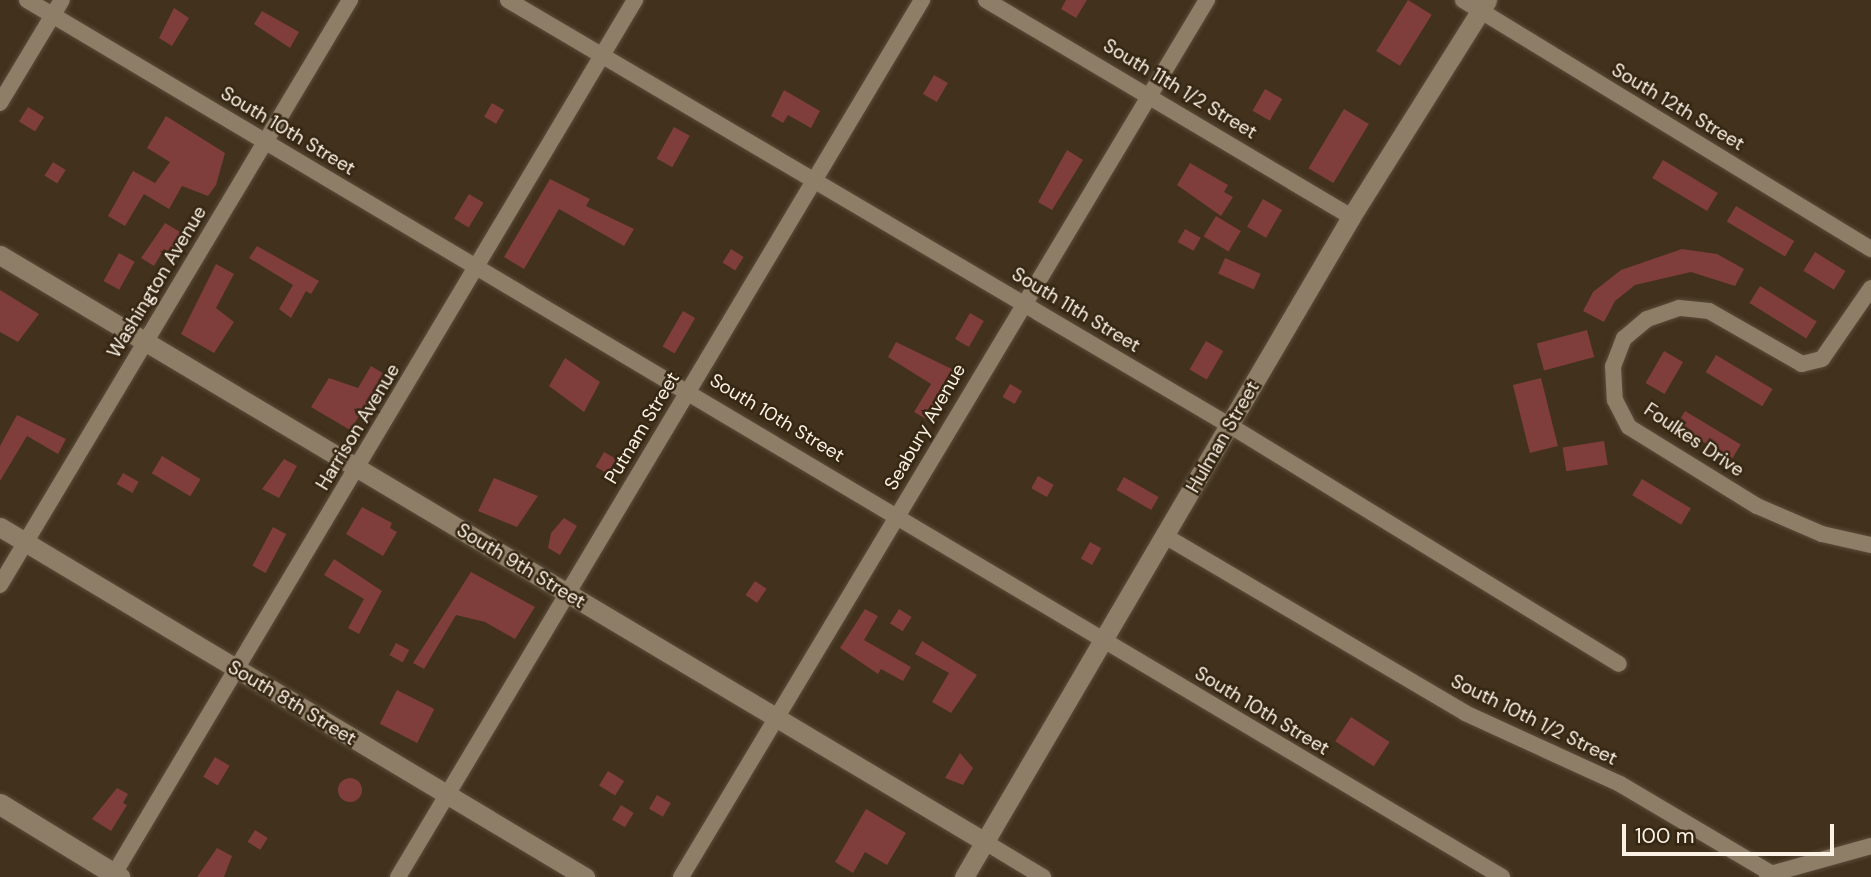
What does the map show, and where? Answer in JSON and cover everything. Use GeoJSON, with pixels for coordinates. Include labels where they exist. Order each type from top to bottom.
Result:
{"type":"FeatureCollection","features":[{"type":"Feature","properties":{"kind":"main road"},"geometry":{"type":"LineString","coordinates":[[0,804],[116,875]]}},
{"type":"Feature","properties":{"kind":"street","name":"South 10th Street"},"geometry":{"type":"LineString","coordinates":[[27,0],[477,268],[899,514],[1103,641],[1502,877]]}},
{"type":"Feature","properties":{"kind":"street"},"geometry":{"type":"LineString","coordinates":[[0,103],[62,0]]}},
{"type":"Feature","properties":{"kind":"street","name":"Washington Avenue"},"geometry":{"type":"LineString","coordinates":[[0,585],[350,0]]}},
{"type":"Feature","properties":{"kind":"street","name":"South 11th Street"},"geometry":{"type":"LineString","coordinates":[[508,0],[1230,425],[1619,664]]}},
{"type":"Feature","properties":{"kind":"street","name":"Harrison Avenue"},"geometry":{"type":"LineString","coordinates":[[116,875],[235,670],[359,469],[635,0]]}},
{"type":"Feature","properties":{"kind":"street","name":"Putnam Street"},"geometry":{"type":"LineString","coordinates":[[398,877],[922,0]]}},
{"type":"Feature","properties":{"kind":"street","name":"South 11th 1/2 Street"},"geometry":{"type":"LineString","coordinates":[[986,0],[1151,93],[1351,217]]}},
{"type":"Feature","properties":{"kind":"street","name":"Seabury Avenue"},"geometry":{"type":"LineString","coordinates":[[681,877],[1207,0]]}},
{"type":"Feature","properties":{"kind":"street","name":"South 12th Street"},"geometry":{"type":"LineString","coordinates":[[1462,0],[1484,6],[1871,249]]}},
{"type":"Feature","properties":{"kind":"street","name":"Hulman Street"},"geometry":{"type":"LineString","coordinates":[[964,877],[1351,217],[1484,6]]}},
{"type":"Feature","properties":{"kind":"street","name":"South 9th Street"},"geometry":{"type":"LineString","coordinates":[[0,255],[1043,877]]}},
{"type":"Feature","properties":{"kind":"street","name":"Foulkes Drive"},"geometry":{"type":"LineString","coordinates":[[1871,288],[1822,359],[1802,364],[1709,312],[1679,308],[1647,319],[1624,338],[1613,366],[1615,400],[1629,427],[1758,506],[1822,534],[1871,545]]}},
{"type":"Feature","properties":{"kind":"street","name":"South 8th Street"},"geometry":{"type":"LineString","coordinates":[[0,527],[585,877]]}},
{"type":"Feature","properties":{"kind":"street","name":"South 10th 1/2 Street"},"geometry":{"type":"LineString","coordinates":[[1165,536],[1465,713],[1620,784],[1768,876]]}},
{"type":"Feature","properties":{"kind":"street"},"geometry":{"type":"LineString","coordinates":[[1768,876],[1871,846]]}},
{"type":"Feature","properties":{"kind":"building"},"geometry":{"type":"Polygon","coordinates":[[[1066,0],[1087,0],[1076,18],[1061,9],[1066,0]]]}},
{"type":"Feature","properties":{"kind":"building"},"geometry":{"type":"Polygon","coordinates":[[[1408,0],[1432,15],[1400,66],[1376,51],[1408,0]]]}},
{"type":"Feature","properties":{"kind":"building"},"geometry":{"type":"Polygon","coordinates":[[[174,8],[189,18],[172,46],[159,38],[174,8]]]}},
{"type":"Feature","properties":{"kind":"building"},"geometry":{"type":"Polygon","coordinates":[[[262,11],[299,32],[290,48],[254,24],[262,11]]]}},
{"type":"Feature","properties":{"kind":"building"},"geometry":{"type":"Polygon","coordinates":[[[934,75],[948,83],[937,102],[923,94],[934,75]]]}},
{"type":"Feature","properties":{"kind":"building"},"geometry":{"type":"Polygon","coordinates":[[[1265,89],[1282,99],[1270,121],[1252,111],[1265,89]]]}},
{"type":"Feature","properties":{"kind":"building"},"geometry":{"type":"Polygon","coordinates":[[[784,90],[820,111],[811,128],[788,115],[783,123],[771,116],[784,90]]]}},
{"type":"Feature","properties":{"kind":"building"},"geometry":{"type":"Polygon","coordinates":[[[492,103],[504,110],[496,124],[484,117],[492,103]]]}},
{"type":"Feature","properties":{"kind":"building"},"geometry":{"type":"Polygon","coordinates":[[[28,107],[44,117],[35,131],[19,121],[28,107]]]}},
{"type":"Feature","properties":{"kind":"building"},"geometry":{"type":"Polygon","coordinates":[[[1344,109],[1369,124],[1333,183],[1308,168],[1344,109]]]}},
{"type":"Feature","properties":{"kind":"building"},"geometry":{"type":"Polygon","coordinates":[[[166,116],[225,153],[216,185],[208,196],[182,186],[169,209],[144,194],[125,226],[108,216],[133,171],[155,183],[170,162],[147,148],[166,116]]]}},
{"type":"Feature","properties":{"kind":"building"},"geometry":{"type":"Polygon","coordinates":[[[674,127],[690,136],[672,167],[657,158],[674,127]]]}},
{"type":"Feature","properties":{"kind":"building"},"geometry":{"type":"Polygon","coordinates":[[[1067,150],[1083,160],[1052,210],[1038,202],[1067,150]]]}},
{"type":"Feature","properties":{"kind":"building"},"geometry":{"type":"Polygon","coordinates":[[[1663,160],[1718,193],[1707,211],[1652,178],[1663,160]]]}},
{"type":"Feature","properties":{"kind":"building"},"geometry":{"type":"Polygon","coordinates":[[[53,162],[66,170],[57,184],[45,176],[53,162]]]}},
{"type":"Feature","properties":{"kind":"building"},"geometry":{"type":"Polygon","coordinates":[[[1190,163],[1228,185],[1224,192],[1233,197],[1221,216],[1177,185],[1190,163]]]}},
{"type":"Feature","properties":{"kind":"building"},"geometry":{"type":"Polygon","coordinates":[[[550,179],[590,199],[586,206],[634,229],[624,246],[559,209],[524,269],[504,257],[550,179]]]}},
{"type":"Feature","properties":{"kind":"building"},"geometry":{"type":"Polygon","coordinates":[[[469,194],[484,203],[469,228],[454,219],[469,194]]]}},
{"type":"Feature","properties":{"kind":"building"},"geometry":{"type":"Polygon","coordinates":[[[1263,199],[1282,210],[1266,238],[1247,227],[1263,199]]]}},
{"type":"Feature","properties":{"kind":"building"},"geometry":{"type":"Polygon","coordinates":[[[1736,206],[1794,241],[1785,256],[1727,221],[1736,206]]]}},
{"type":"Feature","properties":{"kind":"building"},"geometry":{"type":"Polygon","coordinates":[[[1216,216],[1241,231],[1228,252],[1204,237],[1216,216]]]}},
{"type":"Feature","properties":{"kind":"building"},"geometry":{"type":"Polygon","coordinates":[[[165,223],[187,236],[175,256],[164,249],[154,266],[141,258],[165,223]]]}},
{"type":"Feature","properties":{"kind":"building"},"geometry":{"type":"Polygon","coordinates":[[[1185,229],[1201,238],[1193,251],[1178,242],[1185,229]]]}},
{"type":"Feature","properties":{"kind":"building"},"geometry":{"type":"Polygon","coordinates":[[[257,246],[319,281],[311,294],[306,291],[291,318],[279,309],[293,285],[249,258],[257,246]]]}},
{"type":"Feature","properties":{"kind":"building"},"geometry":{"type":"Polygon","coordinates":[[[731,249],[744,257],[735,271],[723,263],[731,249]]]}},
{"type":"Feature","properties":{"kind":"building"},"geometry":{"type":"Polygon","coordinates":[[[1682,249],[1717,254],[1744,269],[1735,286],[1691,272],[1635,285],[1615,301],[1604,322],[1583,311],[1593,292],[1621,270],[1682,249]]]}},
{"type":"Feature","properties":{"kind":"building"},"geometry":{"type":"Polygon","coordinates":[[[1815,252],[1846,271],[1834,290],[1803,271],[1815,252]]]}},
{"type":"Feature","properties":{"kind":"building"},"geometry":{"type":"Polygon","coordinates":[[[119,253],[135,262],[119,290],[103,281],[119,253]]]}},
{"type":"Feature","properties":{"kind":"building"},"geometry":{"type":"Polygon","coordinates":[[[1225,258],[1261,274],[1254,289],[1218,274],[1225,258]]]}},
{"type":"Feature","properties":{"kind":"building"},"geometry":{"type":"Polygon","coordinates":[[[216,264],[234,274],[216,308],[234,322],[214,353],[181,334],[216,264]]]}},
{"type":"Feature","properties":{"kind":"building"},"geometry":{"type":"Polygon","coordinates":[[[1760,286],[1817,322],[1806,338],[1749,303],[1760,286]]]}},
{"type":"Feature","properties":{"kind":"building"},"geometry":{"type":"Polygon","coordinates":[[[0,290],[39,314],[18,342],[0,332],[0,290]]]}},
{"type":"Feature","properties":{"kind":"building"},"geometry":{"type":"Polygon","coordinates":[[[683,311],[695,318],[675,354],[662,347],[683,311]]]}},
{"type":"Feature","properties":{"kind":"building"},"geometry":{"type":"Polygon","coordinates":[[[970,313],[984,321],[969,347],[955,339],[970,313]]]}},
{"type":"Feature","properties":{"kind":"building"},"geometry":{"type":"Polygon","coordinates":[[[1587,330],[1594,357],[1544,371],[1537,343],[1587,330]]]}},
{"type":"Feature","properties":{"kind":"building"},"geometry":{"type":"Polygon","coordinates":[[[1206,341],[1223,351],[1207,380],[1190,370],[1206,341]]]}},
{"type":"Feature","properties":{"kind":"building"},"geometry":{"type":"Polygon","coordinates":[[[896,342],[958,372],[928,420],[914,412],[931,384],[888,357],[896,342]]]}},
{"type":"Feature","properties":{"kind":"building"},"geometry":{"type":"Polygon","coordinates":[[[1664,351],[1683,362],[1665,394],[1646,383],[1664,351]]]}},
{"type":"Feature","properties":{"kind":"building"},"geometry":{"type":"Polygon","coordinates":[[[1716,355],[1773,389],[1762,406],[1706,372],[1716,355]]]}},
{"type":"Feature","properties":{"kind":"building"},"geometry":{"type":"Polygon","coordinates":[[[565,358],[600,382],[584,412],[549,386],[565,358]]]}},
{"type":"Feature","properties":{"kind":"building"},"geometry":{"type":"Polygon","coordinates":[[[371,366],[386,375],[350,430],[311,407],[329,378],[358,388],[371,366]]]}},
{"type":"Feature","properties":{"kind":"building"},"geometry":{"type":"Polygon","coordinates":[[[1541,378],[1558,446],[1530,453],[1513,385],[1541,378]]]}},
{"type":"Feature","properties":{"kind":"building"},"geometry":{"type":"Polygon","coordinates":[[[1010,384],[1022,391],[1015,404],[1002,397],[1010,384]]]}},
{"type":"Feature","properties":{"kind":"building"},"geometry":{"type":"Polygon","coordinates":[[[1685,411],[1741,444],[1732,459],[1676,426],[1685,411]]]}},
{"type":"Feature","properties":{"kind":"building"},"geometry":{"type":"Polygon","coordinates":[[[17,415],[66,439],[58,454],[27,436],[0,481],[0,446],[17,415]]]}},
{"type":"Feature","properties":{"kind":"building"},"geometry":{"type":"Polygon","coordinates":[[[1604,441],[1608,465],[1566,471],[1563,448],[1604,441]]]}},
{"type":"Feature","properties":{"kind":"building"},"geometry":{"type":"Polygon","coordinates":[[[604,452],[616,459],[608,474],[596,467],[604,452]]]}},
{"type":"Feature","properties":{"kind":"building"},"geometry":{"type":"Polygon","coordinates":[[[162,456],[201,479],[190,496],[152,473],[162,456]]]}},
{"type":"Feature","properties":{"kind":"building"},"geometry":{"type":"Polygon","coordinates":[[[284,459],[297,466],[279,498],[262,489],[284,459]]]}},
{"type":"Feature","properties":{"kind":"building"},"geometry":{"type":"Polygon","coordinates":[[[123,473],[139,482],[132,493],[117,484],[123,473]]]}},
{"type":"Feature","properties":{"kind":"building"},"geometry":{"type":"Polygon","coordinates":[[[1038,476],[1054,485],[1047,497],[1031,488],[1038,476]]]}},
{"type":"Feature","properties":{"kind":"building"},"geometry":{"type":"Polygon","coordinates":[[[1124,477],[1159,497],[1151,510],[1116,490],[1124,477]]]}},
{"type":"Feature","properties":{"kind":"building"},"geometry":{"type":"Polygon","coordinates":[[[494,478],[538,496],[517,527],[478,511],[494,478]]]}},
{"type":"Feature","properties":{"kind":"building"},"geometry":{"type":"Polygon","coordinates":[[[1642,479],[1691,508],[1681,525],[1632,495],[1642,479]]]}},
{"type":"Feature","properties":{"kind":"building"},"geometry":{"type":"Polygon","coordinates":[[[362,507],[392,523],[390,528],[397,532],[383,556],[346,534],[362,507]]]}},
{"type":"Feature","properties":{"kind":"building"},"geometry":{"type":"Polygon","coordinates":[[[564,518],[577,526],[560,555],[548,548],[551,533],[564,518]]]}},
{"type":"Feature","properties":{"kind":"building"},"geometry":{"type":"Polygon","coordinates":[[[273,527],[286,534],[266,573],[252,566],[273,527]]]}},
{"type":"Feature","properties":{"kind":"building"},"geometry":{"type":"Polygon","coordinates":[[[1090,542],[1101,548],[1092,565],[1081,559],[1090,542]]]}},
{"type":"Feature","properties":{"kind":"building"},"geometry":{"type":"Polygon","coordinates":[[[334,559],[382,591],[359,634],[348,628],[364,599],[324,575],[334,559]]]}},
{"type":"Feature","properties":{"kind":"building"},"geometry":{"type":"Polygon","coordinates":[[[471,572],[535,607],[515,639],[485,622],[456,615],[424,669],[413,663],[471,572]]]}},
{"type":"Feature","properties":{"kind":"building"},"geometry":{"type":"Polygon","coordinates":[[[755,581],[767,589],[757,603],[745,595],[755,581]]]}},
{"type":"Feature","properties":{"kind":"building"},"geometry":{"type":"Polygon","coordinates":[[[865,609],[878,616],[864,640],[911,667],[903,681],[881,669],[878,674],[840,648],[865,609]]]}},
{"type":"Feature","properties":{"kind":"building"},"geometry":{"type":"Polygon","coordinates":[[[899,609],[912,617],[903,631],[890,623],[899,609]]]}},
{"type":"Feature","properties":{"kind":"building"},"geometry":{"type":"Polygon","coordinates":[[[922,641],[977,675],[951,713],[932,702],[949,673],[915,654],[922,641]]]}},
{"type":"Feature","properties":{"kind":"building"},"geometry":{"type":"Polygon","coordinates":[[[396,643],[409,650],[403,662],[389,655],[396,643]]]}},
{"type":"Feature","properties":{"kind":"building"},"geometry":{"type":"Polygon","coordinates":[[[397,690],[434,709],[417,743],[380,724],[397,690]]]}},
{"type":"Feature","properties":{"kind":"building"},"geometry":{"type":"Polygon","coordinates":[[[1351,717],[1390,742],[1374,766],[1335,741],[1351,717]]]}},
{"type":"Feature","properties":{"kind":"building"},"geometry":{"type":"Polygon","coordinates":[[[960,753],[973,768],[963,785],[945,778],[960,753]]]}},
{"type":"Feature","properties":{"kind":"building"},"geometry":{"type":"Polygon","coordinates":[[[215,757],[230,766],[218,785],[203,777],[215,757]]]}},
{"type":"Feature","properties":{"kind":"building"},"geometry":{"type":"Polygon","coordinates":[[[608,771],[624,781],[615,795],[599,785],[608,771]]]}},
{"type":"Feature","properties":{"kind":"building"},"geometry":{"type":"Polygon","coordinates":[[[350,778],[361,785],[362,790],[355,801],[350,802],[339,795],[338,790],[345,779],[350,778]]]}},
{"type":"Feature","properties":{"kind":"building"},"geometry":{"type":"Polygon","coordinates":[[[117,788],[128,794],[123,803],[127,805],[111,831],[92,819],[117,788]]]}},
{"type":"Feature","properties":{"kind":"building"},"geometry":{"type":"Polygon","coordinates":[[[657,795],[671,803],[663,817],[649,809],[657,795]]]}},
{"type":"Feature","properties":{"kind":"building"},"geometry":{"type":"Polygon","coordinates":[[[621,805],[634,813],[625,827],[612,819],[621,805]]]}},
{"type":"Feature","properties":{"kind":"building"},"geometry":{"type":"Polygon","coordinates":[[[866,809],[906,833],[887,865],[865,852],[853,873],[835,862],[866,809]]]}},
{"type":"Feature","properties":{"kind":"building"},"geometry":{"type":"Polygon","coordinates":[[[255,830],[268,838],[260,850],[248,842],[255,830]]]}},
{"type":"Feature","properties":{"kind":"building"},"geometry":{"type":"Polygon","coordinates":[[[217,848],[232,856],[224,877],[197,877],[217,848]]]}}]}
